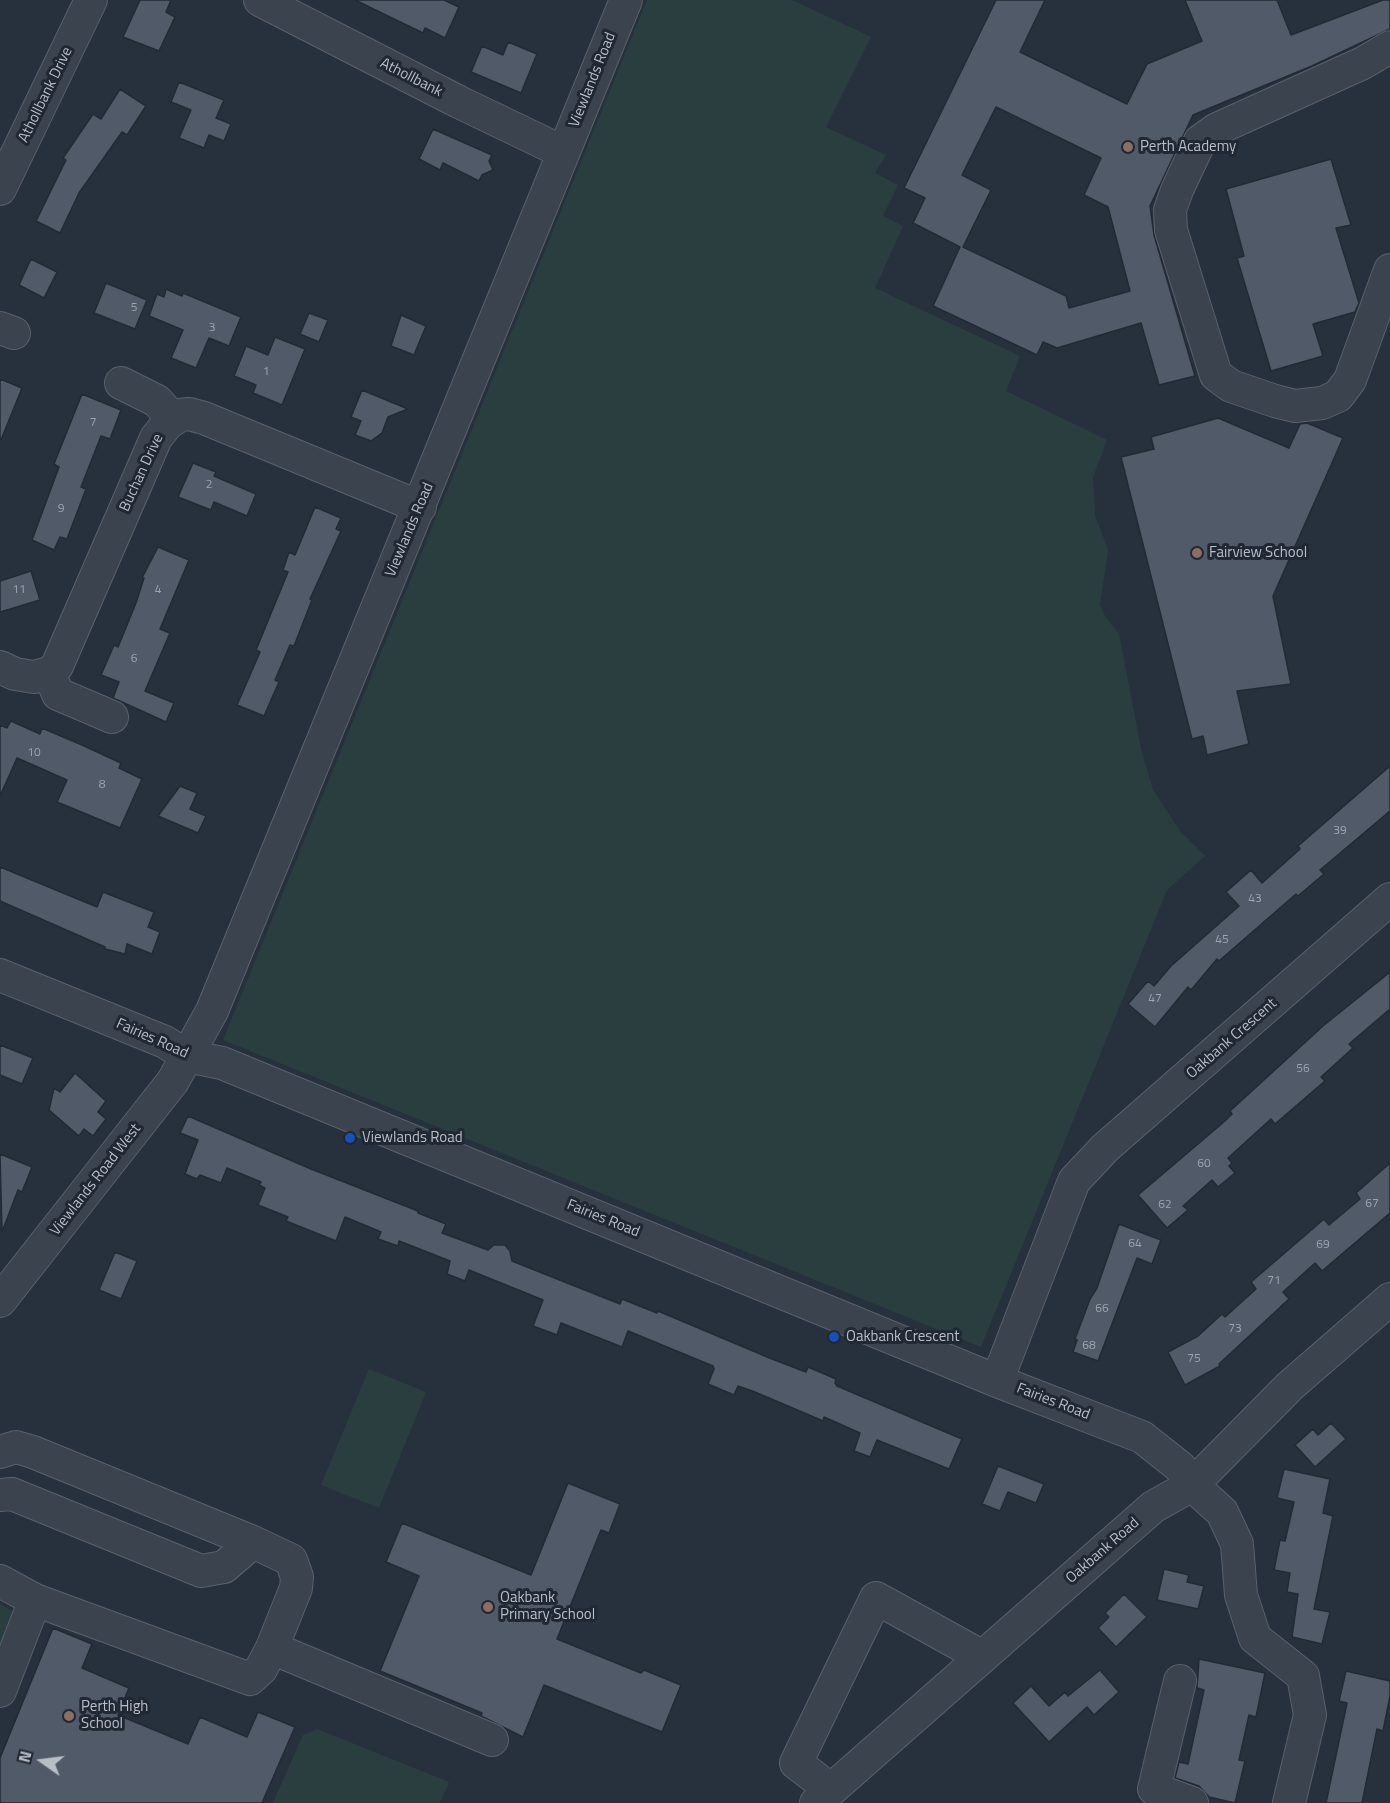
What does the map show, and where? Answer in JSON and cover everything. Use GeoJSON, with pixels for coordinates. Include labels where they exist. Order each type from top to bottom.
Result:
{"type":"FeatureCollection","features":[{"type":"Feature","properties":{"kind":"street","name":"Athollbank Drive"},"geometry":{"type":"LineString","coordinates":[[0,189],[91,0]]}},
{"type":"Feature","properties":{"kind":"street","name":"Athollbank"},"geometry":{"type":"LineString","coordinates":[[260,0],[459,102],[563,152]]}},
{"type":"Feature","properties":{"kind":"street","name":"Viewlands Road"},"geometry":{"type":"LineString","coordinates":[[187,1056],[213,1011],[626,0]]}},
{"type":"Feature","properties":{"kind":"street"},"geometry":{"type":"LineString","coordinates":[[1390,47],[1363,63],[1217,129],[1200,141],[1176,190],[1170,210],[1171,230],[1216,375],[1231,386],[1275,401],[1295,406],[1322,403],[1338,396],[1350,380],[1390,270]]}},
{"type":"Feature","properties":{"kind":"street"},"geometry":{"type":"LineString","coordinates":[[121,383],[157,401],[173,419]]}},
{"type":"Feature","properties":{"kind":"street","name":"Buchan Drive"},"geometry":{"type":"LineString","coordinates":[[48,673],[62,658],[156,438],[173,419],[189,414],[198,416],[420,507]]}},
{"type":"Feature","properties":{"kind":"street"},"geometry":{"type":"LineString","coordinates":[[0,667],[15,674],[34,677],[48,673],[58,694],[112,717]]}},
{"type":"Feature","properties":{"kind":"street","name":"Oakbank Crescent"},"geometry":{"type":"LineString","coordinates":[[997,1381],[1074,1181],[1105,1148],[1390,899]]}},
{"type":"Feature","properties":{"kind":"street","name":"Fairies Road"},"geometry":{"type":"LineString","coordinates":[[0,975],[165,1042],[187,1056],[222,1063],[997,1381],[1142,1437],[1180,1467],[1192,1485],[1222,1512],[1237,1544],[1241,1595],[1255,1638],[1303,1676],[1310,1715],[1289,1803]]}},
{"type":"Feature","properties":{"kind":"street","name":"Viewlands Road West"},"geometry":{"type":"LineString","coordinates":[[0,1302],[130,1139],[173,1081],[187,1056]]}},
{"type":"Feature","properties":{"kind":"street","name":"Oakbank Road"},"geometry":{"type":"LineString","coordinates":[[823,1796],[1153,1507],[1192,1485],[1290,1386],[1390,1299]]}},
{"type":"Feature","properties":{"kind":"street"},"geometry":{"type":"LineString","coordinates":[[0,1452],[16,1447],[33,1452],[253,1542],[291,1560],[297,1577],[296,1588],[272,1648],[261,1669],[250,1679],[35,1600],[0,1581]]}},
{"type":"Feature","properties":{"kind":"street"},"geometry":{"type":"LineString","coordinates":[[0,1495],[12,1494],[201,1571],[224,1567],[253,1542]]}},
{"type":"Feature","properties":{"kind":"street"},"geometry":{"type":"LineString","coordinates":[[823,1796],[796,1763],[876,1598],[981,1656]]}},
{"type":"Feature","properties":{"kind":"street"},"geometry":{"type":"LineString","coordinates":[[0,1691],[35,1600]]}},
{"type":"Feature","properties":{"kind":"street"},"geometry":{"type":"LineString","coordinates":[[272,1648],[492,1740]]}},
{"type":"Feature","properties":{"kind":"street"},"geometry":{"type":"LineString","coordinates":[[1179,1681],[1154,1789],[1192,1803]]}},
{"type":"Feature","properties":{"kind":"green space"},"geometry":{"type":"Polygon","coordinates":[[[647,0],[792,0],[871,37],[826,127],[886,155],[875,173],[898,185],[883,216],[903,226],[875,288],[1020,356],[1006,391],[1107,440],[1093,477],[1095,515],[1108,550],[1100,605],[1106,618],[1119,634],[1141,749],[1153,790],[1180,831],[1205,856],[1167,890],[981,1347],[223,1040],[647,0]]]}},
{"type":"Feature","properties":{"kind":"green space"},"geometry":{"type":"Polygon","coordinates":[[[369,1369],[426,1392],[379,1508],[321,1485],[369,1369]]]}},
{"type":"Feature","properties":{"kind":"green space"},"geometry":{"type":"Polygon","coordinates":[[[0,1604],[16,1613],[0,1661],[0,1604]]]}},
{"type":"Feature","properties":{"kind":"green space"},"geometry":{"type":"Polygon","coordinates":[[[317,1729],[449,1782],[440,1803],[273,1803],[303,1735],[317,1729]]]}},
{"type":"Feature","properties":{"kind":"building"},"geometry":{"type":"Polygon","coordinates":[[[140,0],[171,0],[166,12],[175,17],[159,51],[123,37],[140,0]]]}},
{"type":"Feature","properties":{"kind":"building"},"geometry":{"type":"Polygon","coordinates":[[[355,0],[444,0],[459,7],[445,38],[425,28],[423,33],[355,0]]]}},
{"type":"Feature","properties":{"kind":"building"},"geometry":{"type":"Polygon","coordinates":[[[996,0],[1045,0],[1020,52],[1127,104],[1147,64],[1202,41],[1185,0],[1277,0],[1291,35],[1383,0],[1390,0],[1390,29],[1312,66],[1193,115],[1150,206],[1154,235],[1195,376],[1159,385],[1141,323],[1057,348],[1043,342],[1037,355],[933,306],[960,247],[913,223],[925,198],[904,188],[996,0]],[[996,107],[962,175],[991,190],[963,247],[1066,296],[1069,308],[1130,291],[1108,207],[1084,195],[1101,158],[996,107]]]}},
{"type":"Feature","properties":{"kind":"building"},"geometry":{"type":"Polygon","coordinates":[[[508,42],[537,54],[521,93],[471,72],[482,46],[503,55],[508,42]]]}},
{"type":"Feature","properties":{"kind":"building"},"geometry":{"type":"Polygon","coordinates":[[[179,82],[224,100],[216,118],[231,124],[224,141],[209,135],[204,148],[179,138],[191,110],[171,102],[179,82]]]}},
{"type":"Feature","properties":{"kind":"building"},"geometry":{"type":"Polygon","coordinates":[[[120,89],[146,106],[127,135],[122,132],[79,193],[60,233],[36,221],[66,160],[63,158],[93,114],[101,119],[120,89]]]}},
{"type":"Feature","properties":{"kind":"building"},"geometry":{"type":"Polygon","coordinates":[[[433,129],[492,155],[489,161],[493,170],[482,175],[479,181],[443,163],[440,170],[419,159],[433,129]]]}},
{"type":"Feature","properties":{"kind":"building"},"geometry":{"type":"Polygon","coordinates":[[[1331,159],[1351,225],[1336,228],[1359,303],[1355,312],[1313,324],[1323,356],[1271,371],[1237,258],[1244,256],[1226,189],[1331,159]]]}},
{"type":"Feature","properties":{"kind":"building"},"geometry":{"type":"Polygon","coordinates":[[[31,259],[57,272],[44,298],[19,285],[31,259]]]}},
{"type":"Feature","properties":{"kind":"building"},"geometry":{"type":"Polygon","coordinates":[[[106,283],[147,300],[135,329],[94,313],[106,283]]]}},
{"type":"Feature","properties":{"kind":"building"},"geometry":{"type":"Polygon","coordinates":[[[166,289],[182,296],[183,293],[241,317],[229,346],[209,338],[196,368],[171,358],[183,330],[149,316],[157,294],[164,297],[166,289]]]}},
{"type":"Feature","properties":{"kind":"building"},"geometry":{"type":"Polygon","coordinates":[[[309,313],[328,320],[319,342],[300,334],[309,313]]]}},
{"type":"Feature","properties":{"kind":"building"},"geometry":{"type":"Polygon","coordinates":[[[401,315],[426,326],[414,355],[391,346],[401,315]]]}},
{"type":"Feature","properties":{"kind":"building"},"geometry":{"type":"Polygon","coordinates":[[[275,337],[305,349],[282,405],[253,393],[256,385],[234,376],[246,346],[268,355],[275,337]]]}},
{"type":"Feature","properties":{"kind":"building"},"geometry":{"type":"Polygon","coordinates":[[[0,379],[22,388],[1,440],[0,440],[0,379]]]}},
{"type":"Feature","properties":{"kind":"building"},"geometry":{"type":"Polygon","coordinates":[[[362,390],[408,409],[388,417],[382,433],[371,441],[355,435],[361,421],[351,417],[362,390]]]}},
{"type":"Feature","properties":{"kind":"building"},"geometry":{"type":"Polygon","coordinates":[[[82,394],[121,410],[110,439],[101,436],[81,487],[86,489],[67,539],[60,537],[54,550],[32,540],[59,467],[54,464],[82,394]]]}},
{"type":"Feature","properties":{"kind":"building"},"geometry":{"type":"Polygon","coordinates":[[[1218,418],[1289,448],[1300,424],[1307,423],[1343,438],[1273,596],[1291,684],[1237,691],[1249,744],[1207,755],[1203,736],[1192,739],[1121,457],[1154,449],[1151,437],[1218,418]]]}},
{"type":"Feature","properties":{"kind":"building"},"geometry":{"type":"Polygon","coordinates":[[[193,463],[216,472],[214,476],[256,494],[247,516],[214,502],[211,510],[178,497],[193,463]]]}},
{"type":"Feature","properties":{"kind":"building"},"geometry":{"type":"Polygon","coordinates":[[[315,507],[341,518],[336,529],[341,531],[310,599],[312,600],[294,646],[290,645],[275,680],[279,682],[264,716],[237,705],[260,652],[256,650],[288,572],[283,570],[289,552],[295,555],[315,507]]]}},
{"type":"Feature","properties":{"kind":"building"},"geometry":{"type":"Polygon","coordinates":[[[158,547],[189,560],[160,629],[170,633],[145,691],[174,703],[166,722],[113,698],[119,682],[101,675],[114,645],[118,647],[136,603],[144,578],[142,578],[158,547]]]}},
{"type":"Feature","properties":{"kind":"building"},"geometry":{"type":"Polygon","coordinates":[[[31,571],[40,600],[0,612],[0,581],[31,571]]]}},
{"type":"Feature","properties":{"kind":"building"},"geometry":{"type":"Polygon","coordinates":[[[11,721],[40,734],[42,728],[82,745],[121,763],[119,768],[142,779],[120,828],[57,802],[67,780],[17,758],[0,796],[0,725],[7,728],[11,721]]]}},
{"type":"Feature","properties":{"kind":"building"},"geometry":{"type":"Polygon","coordinates":[[[1390,766],[1390,811],[1320,870],[1324,874],[1298,896],[1296,894],[1219,961],[1217,959],[1191,990],[1188,987],[1155,1027],[1128,1004],[1148,981],[1154,986],[1171,966],[1239,906],[1226,892],[1251,870],[1262,883],[1300,849],[1298,846],[1390,766]]]}},
{"type":"Feature","properties":{"kind":"building"},"geometry":{"type":"Polygon","coordinates":[[[180,786],[197,793],[190,809],[206,816],[198,833],[158,816],[180,786]]]}},
{"type":"Feature","properties":{"kind":"building"},"geometry":{"type":"Polygon","coordinates":[[[0,867],[97,907],[103,892],[154,912],[148,927],[160,932],[152,954],[127,944],[125,954],[105,949],[105,947],[0,901],[0,867]]]}},
{"type":"Feature","properties":{"kind":"building"},"geometry":{"type":"Polygon","coordinates":[[[1390,972],[1390,1009],[1349,1044],[1353,1048],[1321,1077],[1325,1081],[1275,1124],[1271,1119],[1228,1158],[1232,1163],[1229,1166],[1235,1173],[1218,1187],[1212,1180],[1183,1206],[1188,1210],[1167,1228],[1138,1195],[1225,1121],[1232,1114],[1230,1111],[1323,1026],[1390,972]]]}},
{"type":"Feature","properties":{"kind":"building"},"geometry":{"type":"Polygon","coordinates":[[[0,1045],[33,1058],[22,1084],[0,1075],[0,1045]]]}},
{"type":"Feature","properties":{"kind":"building"},"geometry":{"type":"Polygon","coordinates":[[[75,1073],[106,1101],[98,1112],[106,1119],[93,1136],[84,1129],[79,1136],[49,1110],[54,1088],[60,1092],[75,1073]]]}},
{"type":"Feature","properties":{"kind":"building"},"geometry":{"type":"Polygon","coordinates":[[[188,1116],[311,1169],[418,1211],[418,1213],[446,1224],[442,1233],[488,1250],[494,1245],[505,1245],[510,1251],[512,1261],[620,1304],[622,1299],[657,1313],[658,1311],[806,1372],[808,1367],[836,1379],[837,1386],[962,1439],[949,1469],[877,1440],[870,1457],[854,1451],[860,1433],[824,1417],[823,1421],[738,1386],[734,1395],[708,1384],[713,1366],[628,1331],[622,1347],[561,1323],[557,1335],[533,1326],[543,1300],[469,1270],[465,1281],[447,1274],[450,1261],[399,1241],[398,1246],[378,1239],[381,1232],[345,1217],[336,1241],[286,1221],[288,1217],[258,1205],[265,1188],[259,1185],[261,1182],[227,1168],[221,1183],[200,1175],[197,1179],[185,1174],[198,1140],[180,1133],[188,1116]]]}},
{"type":"Feature","properties":{"kind":"building"},"geometry":{"type":"Polygon","coordinates":[[[0,1154],[32,1167],[22,1192],[18,1190],[2,1232],[0,1154]]]}},
{"type":"Feature","properties":{"kind":"building"},"geometry":{"type":"Polygon","coordinates":[[[1390,1163],[1390,1213],[1322,1271],[1315,1263],[1283,1292],[1289,1299],[1219,1364],[1220,1366],[1185,1385],[1168,1352],[1198,1336],[1222,1314],[1225,1317],[1256,1289],[1251,1282],[1324,1219],[1329,1225],[1360,1199],[1356,1193],[1390,1163]]]}},
{"type":"Feature","properties":{"kind":"building"},"geometry":{"type":"Polygon","coordinates":[[[1119,1224],[1161,1240],[1152,1264],[1137,1258],[1098,1361],[1073,1352],[1077,1340],[1075,1339],[1090,1299],[1097,1288],[1119,1224]]]}},
{"type":"Feature","properties":{"kind":"building"},"geometry":{"type":"Polygon","coordinates":[[[115,1252],[137,1261],[121,1299],[99,1290],[115,1252]]]}},
{"type":"Feature","properties":{"kind":"building"},"geometry":{"type":"Polygon","coordinates":[[[1331,1423],[1346,1439],[1315,1467],[1295,1445],[1313,1429],[1318,1435],[1331,1423]]]}},
{"type":"Feature","properties":{"kind":"building"},"geometry":{"type":"Polygon","coordinates":[[[998,1466],[1044,1484],[1036,1503],[1008,1492],[1000,1511],[982,1504],[998,1466]]]}},
{"type":"Feature","properties":{"kind":"building"},"geometry":{"type":"Polygon","coordinates":[[[1284,1469],[1330,1479],[1323,1513],[1333,1516],[1314,1609],[1330,1612],[1322,1644],[1292,1637],[1298,1594],[1287,1592],[1290,1573],[1274,1570],[1280,1540],[1285,1541],[1294,1502],[1277,1498],[1284,1469]]]}},
{"type":"Feature","properties":{"kind":"building","name":"Oakbank Primary School"},"geometry":{"type":"Polygon","coordinates":[[[568,1483],[620,1504],[609,1533],[601,1530],[557,1639],[641,1673],[644,1670],[681,1685],[662,1732],[544,1685],[523,1737],[481,1716],[482,1713],[380,1671],[419,1576],[386,1562],[402,1523],[531,1575],[568,1483]]]}},
{"type":"Feature","properties":{"kind":"building"},"geometry":{"type":"Polygon","coordinates":[[[1164,1569],[1189,1575],[1187,1582],[1204,1586],[1198,1609],[1157,1600],[1164,1569]]]}},
{"type":"Feature","properties":{"kind":"building"},"geometry":{"type":"Polygon","coordinates":[[[1124,1594],[1147,1617],[1116,1647],[1098,1628],[1109,1617],[1105,1613],[1124,1594]]]}},
{"type":"Feature","properties":{"kind":"building","name":"Perth High School"},"geometry":{"type":"Polygon","coordinates":[[[53,1628],[92,1644],[82,1668],[129,1688],[118,1715],[188,1744],[200,1717],[247,1737],[258,1712],[295,1727],[262,1803],[0,1803],[0,1758],[53,1628]]]}},
{"type":"Feature","properties":{"kind":"building"},"geometry":{"type":"Polygon","coordinates":[[[1199,1659],[1265,1673],[1256,1717],[1249,1715],[1239,1760],[1245,1761],[1235,1803],[1209,1797],[1199,1786],[1175,1778],[1179,1762],[1188,1764],[1204,1690],[1197,1688],[1199,1659]]]}},
{"type":"Feature","properties":{"kind":"building"},"geometry":{"type":"Polygon","coordinates":[[[1100,1670],[1119,1692],[1094,1715],[1087,1707],[1049,1742],[1013,1703],[1031,1686],[1049,1706],[1065,1692],[1068,1696],[1100,1670]]]}},
{"type":"Feature","properties":{"kind":"building"},"geometry":{"type":"Polygon","coordinates":[[[1346,1671],[1390,1681],[1390,1696],[1383,1731],[1377,1729],[1362,1803],[1326,1803],[1347,1703],[1339,1701],[1346,1671]]]}},
{"type":"Feature","properties":{"kind":"place","name":"Perth Academy"},"geometry":{"type":"Point","coordinates":[1128,147]}},
{"type":"Feature","properties":{"kind":"place","name":"Fairview School"},"geometry":{"type":"Point","coordinates":[1197,553]}},
{"type":"Feature","properties":{"kind":"place","name":"Viewlands Road"},"geometry":{"type":"Point","coordinates":[350,1138]}},
{"type":"Feature","properties":{"kind":"place","name":"Oakbank Crescent"},"geometry":{"type":"Point","coordinates":[834,1337]}},
{"type":"Feature","properties":{"kind":"place","name":"Oakbank Primary School"},"geometry":{"type":"Point","coordinates":[488,1607]}},
{"type":"Feature","properties":{"kind":"place","name":"Perth High School"},"geometry":{"type":"Point","coordinates":[69,1716]}}]}
